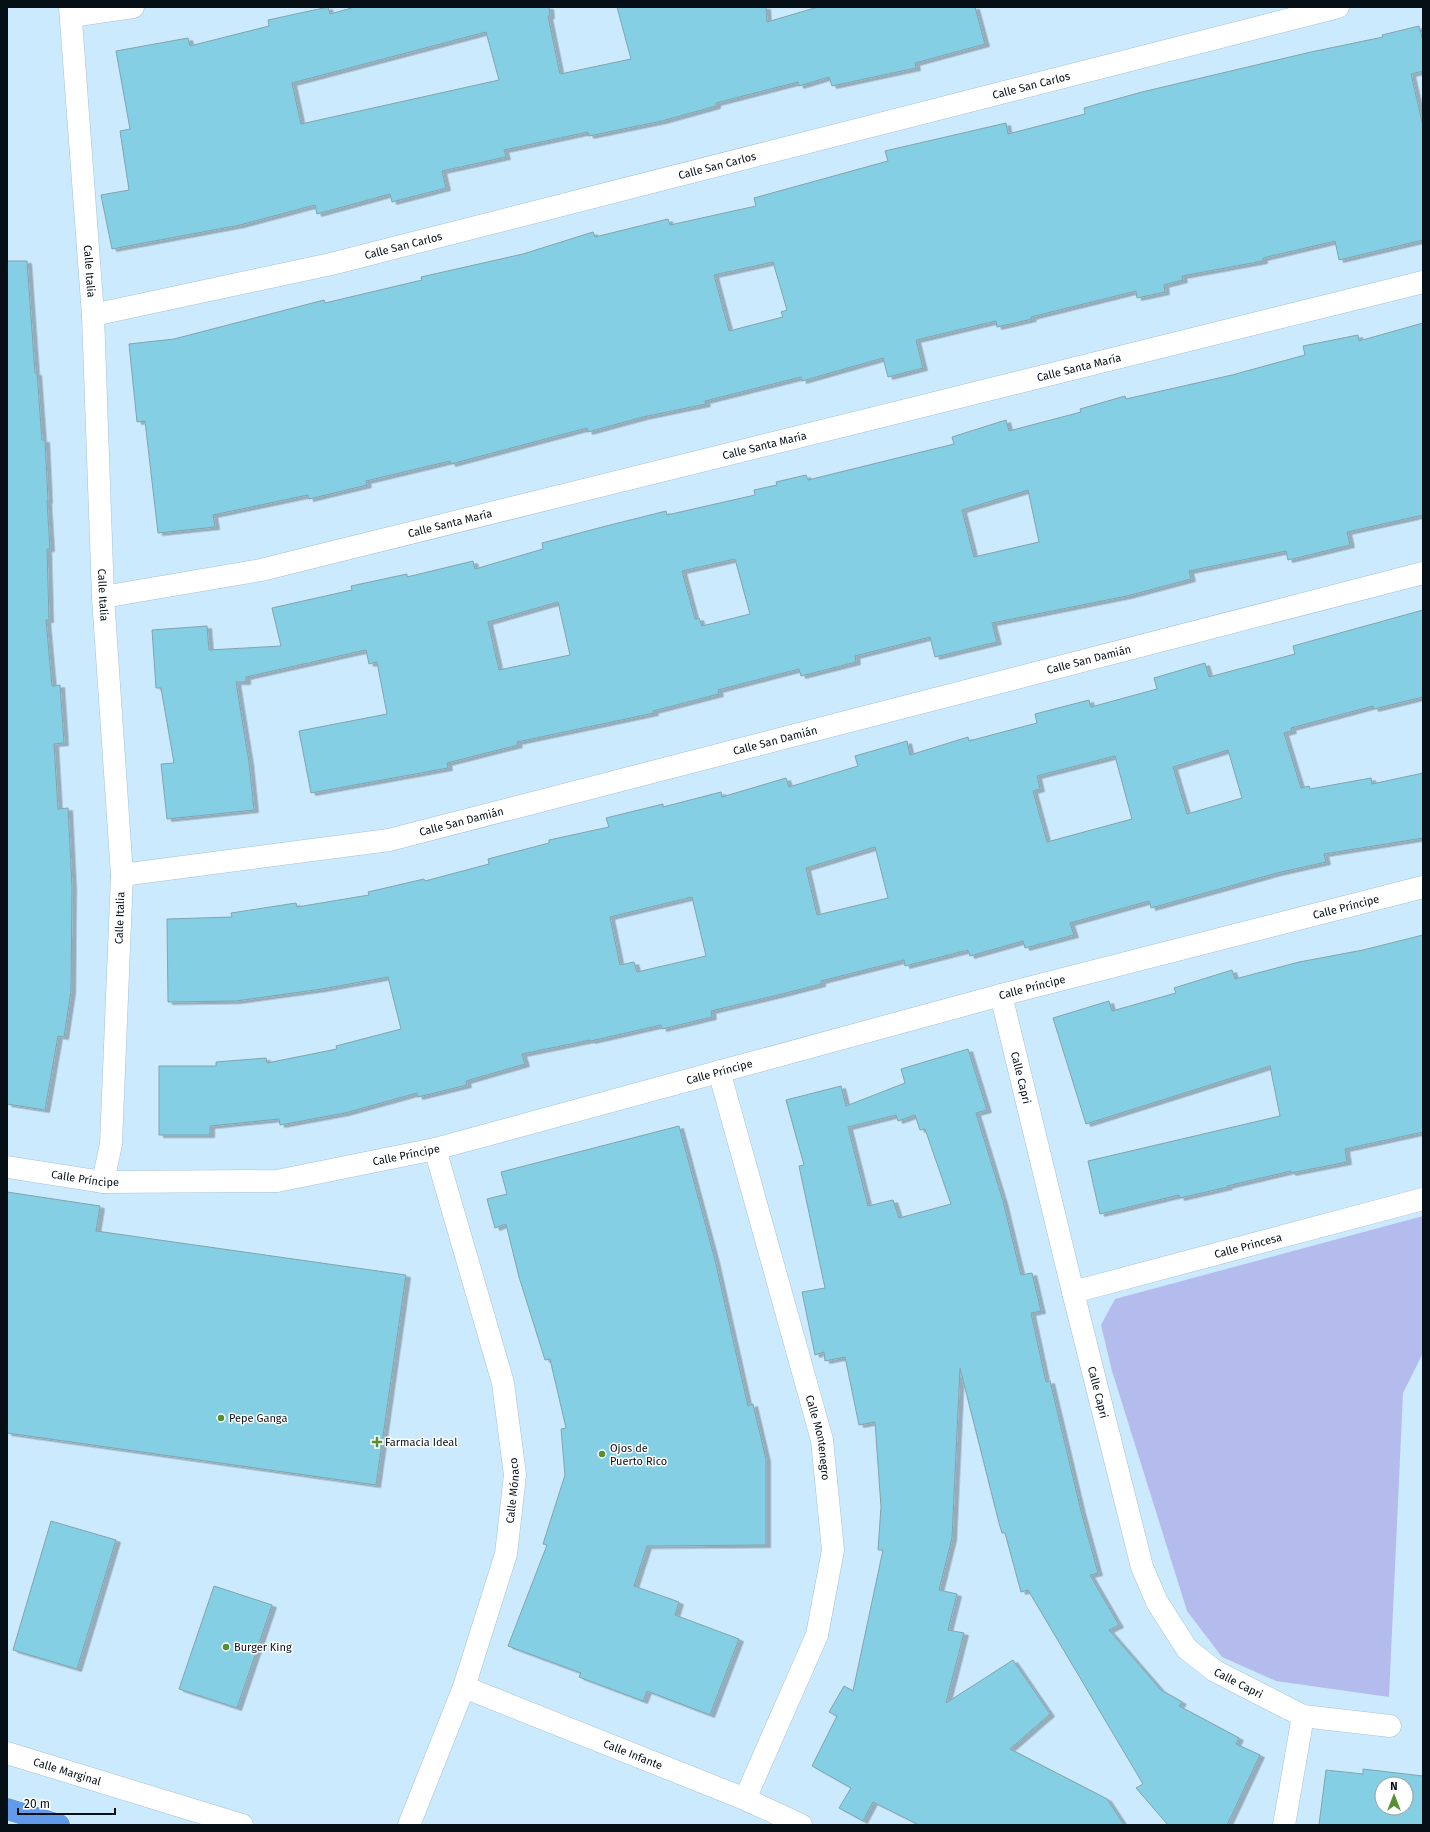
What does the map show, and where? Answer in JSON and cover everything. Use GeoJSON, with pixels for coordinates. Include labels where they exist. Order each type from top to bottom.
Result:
{"type":"FeatureCollection","features":[{"type":"Feature","properties":{"kind":"highway"},"geometry":{"type":"LineString","coordinates":[[7,1809],[59,1825]]}},
{"type":"Feature","properties":{"kind":"street"},"geometry":{"type":"LineString","coordinates":[[70,12],[133,7]]}},
{"type":"Feature","properties":{"kind":"street","name":"Calle San Carlos"},"geometry":{"type":"LineString","coordinates":[[93,315],[338,262],[1338,7]]}},
{"type":"Feature","properties":{"kind":"street","name":"Calle Italia"},"geometry":{"type":"LineString","coordinates":[[70,12],[93,315],[104,597],[122,875],[111,1144],[103,1182]]}},
{"type":"Feature","properties":{"kind":"street","name":"Calle Santa María"},"geometry":{"type":"LineString","coordinates":[[104,597],[261,570],[1423,282]]}},
{"type":"Feature","properties":{"kind":"street","name":"Calle San Damián"},"geometry":{"type":"LineString","coordinates":[[122,875],[389,840],[1423,573]]}},
{"type":"Feature","properties":{"kind":"street","name":"Calle Príncipe"},"geometry":{"type":"LineString","coordinates":[[7,1167],[103,1182],[277,1181],[435,1149],[1001,995],[1423,887]]}},
{"type":"Feature","properties":{"kind":"street","name":"Calle Capri"},"geometry":{"type":"LineString","coordinates":[[1001,995],[1142,1567],[1157,1602],[1187,1649],[1215,1671],[1304,1716],[1390,1726]]}},
{"type":"Feature","properties":{"kind":"street","name":"Calle Montenegro"},"geometry":{"type":"LineString","coordinates":[[719,1072],[822,1440],[833,1550],[817,1635],[745,1799]]}},
{"type":"Feature","properties":{"kind":"street","name":"Calle Mónaco"},"geometry":{"type":"LineString","coordinates":[[409,1825],[464,1687],[506,1554],[515,1475],[503,1383],[435,1149]]}},
{"type":"Feature","properties":{"kind":"street","name":"Calle Princesa"},"geometry":{"type":"LineString","coordinates":[[1073,1292],[1423,1199]]}},
{"type":"Feature","properties":{"kind":"street","name":"Calle Infante"},"geometry":{"type":"LineString","coordinates":[[464,1687],[745,1799],[801,1825]]}},
{"type":"Feature","properties":{"kind":"street"},"geometry":{"type":"LineString","coordinates":[[1284,1825],[1304,1716]]}},
{"type":"Feature","properties":{"kind":"street","name":"Calle Marginal"},"geometry":{"type":"LineString","coordinates":[[7,1753],[242,1825]]}},
{"type":"Feature","properties":{"kind":"shaded area"},"geometry":{"type":"Polygon","coordinates":[[[1423,1216],[1423,1353],[1403,1393],[1389,1697],[1276,1681],[1222,1657],[1187,1611],[1112,1371],[1101,1325],[1115,1299],[1423,1216]]]}},
{"type":"Feature","properties":{"kind":"building"},"geometry":{"type":"Polygon","coordinates":[[[328,7],[330,14],[355,7],[549,7],[550,16],[548,16],[560,74],[631,59],[617,7],[766,7],[767,22],[818,7],[975,7],[985,44],[915,63],[916,68],[832,86],[829,77],[799,86],[798,82],[716,103],[716,106],[662,121],[589,136],[588,132],[504,150],[506,157],[442,171],[446,188],[392,202],[390,194],[317,214],[315,205],[240,225],[112,249],[101,195],[129,190],[120,131],[130,129],[116,51],[188,38],[190,46],[269,26],[268,20],[328,7]],[[486,32],[292,83],[301,124],[499,80],[486,32]]]}},
{"type":"Feature","properties":{"kind":"building"},"geometry":{"type":"Polygon","coordinates":[[[1419,26],[1423,41],[1423,71],[1411,74],[1423,126],[1423,240],[1339,260],[1335,241],[1263,258],[1263,261],[1182,276],[1183,280],[1164,285],[1165,292],[1137,298],[1136,291],[997,327],[996,321],[916,340],[923,368],[888,377],[883,358],[802,381],[801,377],[705,401],[706,404],[643,417],[588,432],[587,428],[451,464],[450,461],[366,481],[367,485],[309,499],[308,495],[213,515],[215,527],[158,533],[145,421],[137,422],[129,344],[174,339],[324,300],[325,303],[422,280],[421,277],[523,254],[593,232],[595,237],[668,219],[670,225],[756,206],[754,198],[888,161],[885,151],[1006,123],[1008,134],[1085,114],[1084,108],[1142,92],[1311,52],[1383,37],[1382,35],[1419,26]],[[773,262],[714,275],[729,331],[783,317],[781,312],[787,310],[773,262]]]}},
{"type":"Feature","properties":{"kind":"building"},"geometry":{"type":"Polygon","coordinates":[[[7,261],[27,261],[35,373],[37,373],[42,440],[45,440],[50,549],[47,549],[49,620],[46,620],[52,686],[60,685],[64,743],[54,744],[58,809],[68,808],[72,887],[71,991],[64,1037],[58,1036],[45,1110],[7,1104],[7,261]]]}},
{"type":"Feature","properties":{"kind":"building"},"geometry":{"type":"Polygon","coordinates":[[[1423,323],[1423,515],[1347,532],[1350,545],[1288,560],[1286,551],[1189,571],[1191,579],[1127,596],[992,623],[997,642],[935,657],[930,637],[855,656],[856,662],[801,676],[799,669],[718,690],[719,694],[653,711],[654,713],[517,742],[518,745],[447,763],[448,768],[311,793],[299,731],[387,714],[377,662],[369,664],[366,650],[246,677],[246,682],[236,682],[249,762],[254,810],[167,819],[161,764],[174,763],[161,688],[156,688],[152,630],[207,626],[209,650],[281,646],[272,608],[352,590],[351,586],[407,574],[407,577],[473,561],[475,569],[543,549],[542,543],[606,526],[666,511],[667,515],[755,495],[754,490],[777,485],[776,482],[806,475],[808,480],[954,444],[952,437],[1006,420],[1009,431],[1081,412],[1080,409],[1125,396],[1126,399],[1232,375],[1305,355],[1303,346],[1358,335],[1359,341],[1423,323]],[[1028,490],[962,510],[974,557],[1039,542],[1028,490]],[[735,559],[682,571],[695,619],[699,618],[702,626],[750,614],[735,559]],[[558,602],[488,622],[499,670],[570,655],[558,602]]]}},
{"type":"Feature","properties":{"kind":"building"},"geometry":{"type":"Polygon","coordinates":[[[1423,610],[1423,697],[1374,709],[1373,706],[1291,728],[1292,731],[1284,733],[1301,788],[1309,786],[1310,789],[1371,778],[1372,784],[1423,773],[1423,838],[1324,854],[1326,862],[1277,873],[1151,908],[1149,901],[1070,923],[1074,935],[1025,948],[1023,941],[970,956],[968,950],[905,966],[904,960],[821,981],[821,984],[711,1011],[712,1017],[662,1029],[661,1025],[591,1041],[522,1054],[525,1064],[466,1081],[467,1085],[418,1097],[417,1093],[345,1113],[280,1125],[279,1119],[210,1126],[210,1135],[159,1135],[159,1066],[216,1066],[216,1062],[266,1058],[267,1063],[337,1049],[336,1046],[401,1029],[388,977],[322,989],[236,1001],[168,1002],[167,919],[232,917],[231,913],[296,903],[297,907],[369,895],[368,892],[424,879],[425,881],[489,864],[488,859],[549,843],[549,840],[609,827],[606,818],[663,804],[663,807],[721,792],[722,797],[786,778],[789,787],[858,766],[855,756],[907,741],[910,755],[968,737],[969,741],[1037,723],[1035,714],[1089,700],[1091,707],[1157,689],[1154,678],[1205,663],[1209,677],[1295,654],[1293,646],[1423,610]],[[1228,750],[1173,767],[1187,814],[1242,798],[1228,750]],[[1115,756],[1037,776],[1040,789],[1033,791],[1047,842],[1132,819],[1115,756]],[[875,847],[806,868],[817,915],[888,898],[875,847]],[[692,897],[610,917],[620,965],[634,962],[637,972],[706,956],[692,897]]]}},
{"type":"Feature","properties":{"kind":"building"},"geometry":{"type":"Polygon","coordinates":[[[1423,935],[1423,1132],[1345,1149],[1347,1162],[1291,1173],[1291,1171],[1180,1198],[1179,1195],[1100,1214],[1088,1161],[1280,1116],[1270,1066],[1086,1124],[1053,1018],[1109,1001],[1112,1011],[1176,993],[1174,988],[1232,970],[1235,979],[1299,962],[1363,950],[1423,935]]]}},
{"type":"Feature","properties":{"kind":"building"},"geometry":{"type":"Polygon","coordinates":[[[968,1049],[987,1110],[976,1113],[1003,1201],[1021,1275],[1032,1273],[1041,1311],[1031,1313],[1046,1382],[1050,1381],[1081,1511],[1098,1573],[1090,1575],[1119,1625],[1109,1630],[1161,1690],[1182,1702],[1179,1706],[1239,1738],[1236,1744],[1260,1755],[1227,1825],[1168,1825],[1136,1788],[1143,1784],[1028,1590],[1021,1592],[1005,1533],[1002,1533],[999,1523],[960,1368],[952,1538],[939,1590],[957,1594],[948,1630],[964,1633],[946,1703],[1013,1660],[1050,1714],[1010,1749],[1107,1799],[1124,1825],[919,1825],[873,1802],[863,1821],[839,1808],[851,1788],[812,1766],[837,1716],[829,1712],[844,1686],[853,1691],[883,1550],[878,1550],[881,1507],[875,1422],[859,1425],[845,1357],[825,1361],[824,1352],[815,1355],[802,1292],[825,1288],[799,1166],[804,1165],[786,1100],[841,1086],[846,1106],[905,1083],[901,1069],[968,1049]],[[896,1115],[848,1127],[868,1206],[893,1200],[899,1218],[951,1204],[925,1129],[920,1130],[915,1115],[898,1121],[896,1115]]]}},
{"type":"Feature","properties":{"kind":"building"},"geometry":{"type":"Polygon","coordinates":[[[679,1126],[715,1260],[748,1406],[753,1404],[766,1459],[766,1545],[647,1546],[634,1586],[679,1602],[675,1615],[739,1639],[710,1715],[647,1691],[643,1701],[579,1677],[581,1673],[508,1646],[547,1545],[543,1544],[565,1475],[561,1429],[566,1428],[550,1359],[545,1360],[519,1277],[506,1224],[495,1228],[487,1199],[507,1194],[501,1172],[679,1126]]]}},
{"type":"Feature","properties":{"kind":"building"},"geometry":{"type":"Polygon","coordinates":[[[7,1192],[100,1206],[96,1231],[406,1275],[376,1485],[7,1433],[7,1192]]]}},
{"type":"Feature","properties":{"kind":"building"},"geometry":{"type":"Polygon","coordinates":[[[51,1521],[116,1540],[77,1669],[13,1650],[51,1521]]]}},
{"type":"Feature","properties":{"kind":"building","name":"Burger King"},"geometry":{"type":"Polygon","coordinates":[[[214,1586],[272,1605],[237,1708],[179,1689],[214,1586]]]}},
{"type":"Feature","properties":{"kind":"building"},"geometry":{"type":"Polygon","coordinates":[[[1363,1769],[1423,1776],[1423,1825],[1319,1825],[1326,1770],[1363,1774],[1363,1769]]]}},
{"type":"Feature","properties":{"kind":"place","name":"Pepe Ganga"},"geometry":{"type":"Point","coordinates":[221,1418]}},
{"type":"Feature","properties":{"kind":"place","name":"Farmacia Ideal"},"geometry":{"type":"Point","coordinates":[377,1442]}},
{"type":"Feature","properties":{"kind":"place","name":"Ojos de Puerto Rico"},"geometry":{"type":"Point","coordinates":[602,1454]}},
{"type":"Feature","properties":{"kind":"place","name":"Burger King"},"geometry":{"type":"Point","coordinates":[226,1647]}}]}
